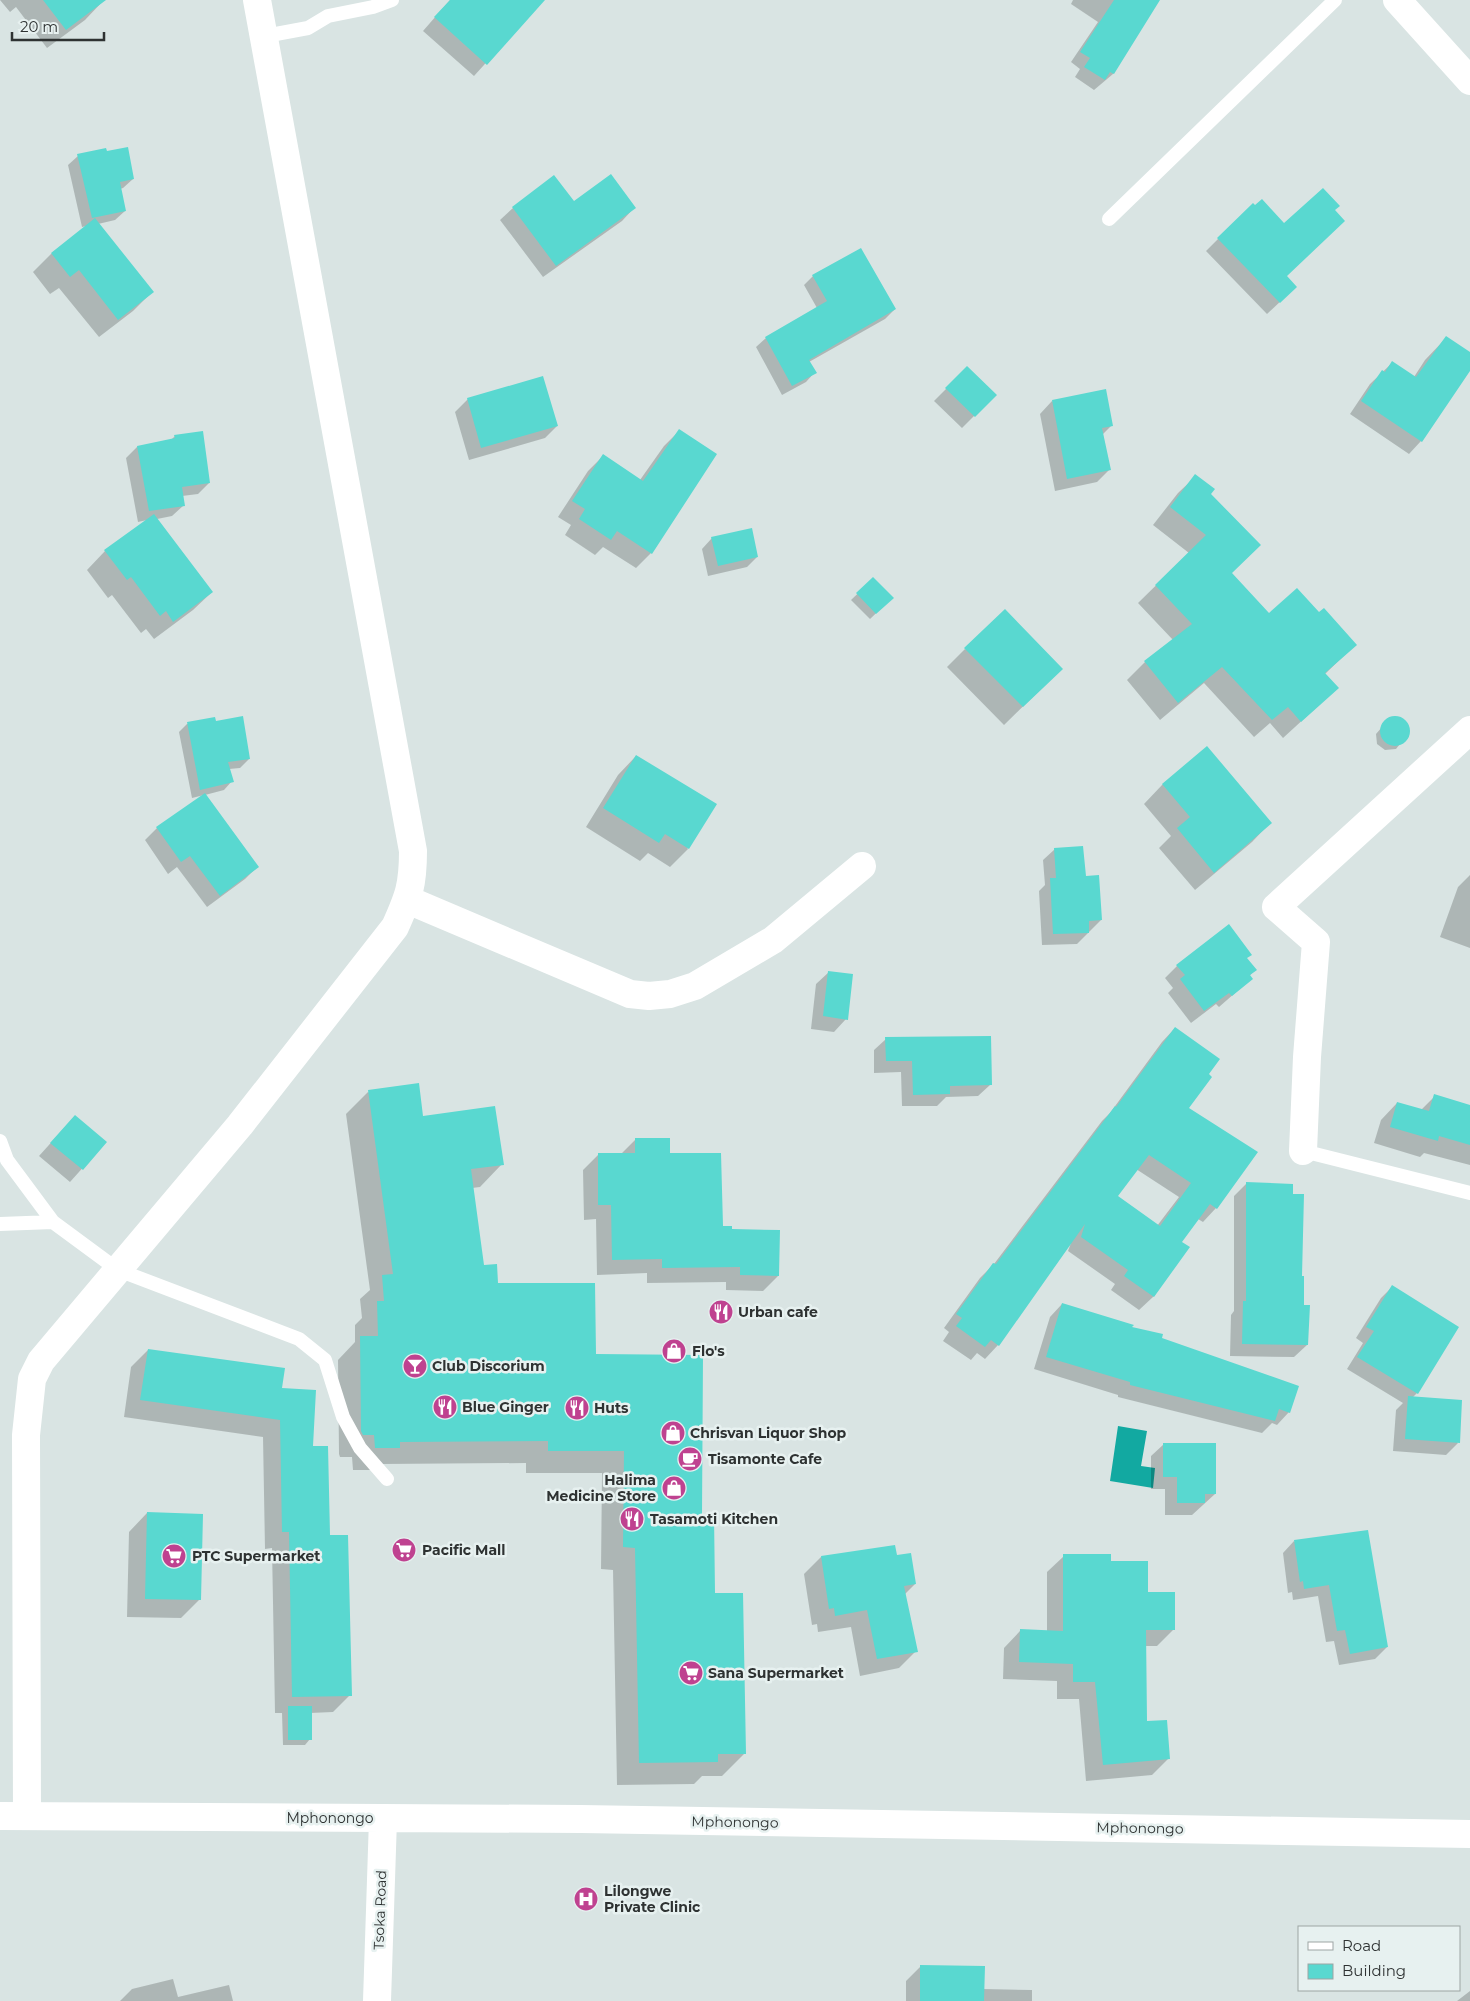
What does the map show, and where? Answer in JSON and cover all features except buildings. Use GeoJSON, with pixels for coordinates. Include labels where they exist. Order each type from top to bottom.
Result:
{"type":"FeatureCollection","features":[{"type":"Feature","properties":{"kind":"street"},"geometry":{"type":"LineString","coordinates":[[27,1816],[26,1435],[32,1379],[41,1361],[240,1125],[395,927],[408,900],[412,883],[413,851],[257,0]]}},
{"type":"Feature","properties":{"kind":"street"},"geometry":{"type":"LineString","coordinates":[[1397,0],[1470,81]]}},
{"type":"Feature","properties":{"kind":"street"},"geometry":{"type":"LineString","coordinates":[[1303,1151],[1307,1056],[1316,942],[1276,907],[1470,730]]}},
{"type":"Feature","properties":{"kind":"street"},"geometry":{"type":"LineString","coordinates":[[408,900],[630,994],[649,996],[670,994],[695,986],[773,940],[862,866]]}},
{"type":"Feature","properties":{"kind":"street","name":"Mphonongo"},"geometry":{"type":"LineString","coordinates":[[0,1816],[601,1819],[1470,1834]]}},
{"type":"Feature","properties":{"kind":"street","name":"Tsoka Road"},"geometry":{"type":"LineString","coordinates":[[377,2001],[383,1819]]}},
{"type":"Feature","properties":{"kind":"lane"},"geometry":{"type":"LineString","coordinates":[[265,36],[308,28],[328,16],[392,0]]}},
{"type":"Feature","properties":{"kind":"lane"},"geometry":{"type":"LineString","coordinates":[[1109,219],[1335,0]]}},
{"type":"Feature","properties":{"kind":"lane"},"geometry":{"type":"LineString","coordinates":[[0,1141],[7,1160],[53,1222],[118,1270],[299,1339],[325,1360],[343,1416],[360,1448],[387,1479]]}},
{"type":"Feature","properties":{"kind":"lane"},"geometry":{"type":"LineString","coordinates":[[1303,1151],[1470,1193]]}},
{"type":"Feature","properties":{"kind":"lane"},"geometry":{"type":"LineString","coordinates":[[0,1224],[53,1222]]}},
{"type":"Feature","properties":{"kind":"water"},"geometry":{"type":"Polygon","coordinates":[[[1118,1426],[1147,1431],[1141,1466],[1155,1468],[1153,1488],[1110,1481],[1118,1426]]]}},
{"type":"Feature","properties":{"kind":"place","name":"Urban cafe"},"geometry":{"type":"Point","coordinates":[721,1312]}},
{"type":"Feature","properties":{"kind":"place","name":"Flo's"},"geometry":{"type":"Point","coordinates":[674,1351]}},
{"type":"Feature","properties":{"kind":"place","name":"Club Discorium"},"geometry":{"type":"Point","coordinates":[415,1366]}},
{"type":"Feature","properties":{"kind":"place","name":"Blue Ginger"},"geometry":{"type":"Point","coordinates":[445,1407]}},
{"type":"Feature","properties":{"kind":"place","name":"Huts"},"geometry":{"type":"Point","coordinates":[577,1408]}},
{"type":"Feature","properties":{"kind":"place","name":"Chrisvan Liquor Shop"},"geometry":{"type":"Point","coordinates":[673,1433]}},
{"type":"Feature","properties":{"kind":"place","name":"Tisamonte Cafe"},"geometry":{"type":"Point","coordinates":[690,1459]}},
{"type":"Feature","properties":{"kind":"place","name":"Halima Medicine Store"},"geometry":{"type":"Point","coordinates":[674,1488]}},
{"type":"Feature","properties":{"kind":"place","name":"Tasamoti Kitchen"},"geometry":{"type":"Point","coordinates":[632,1519]}},
{"type":"Feature","properties":{"kind":"place","name":"Pacific Mall"},"geometry":{"type":"Point","coordinates":[404,1550]}},
{"type":"Feature","properties":{"kind":"place","name":"PTC Supermarket"},"geometry":{"type":"Point","coordinates":[174,1556]}},
{"type":"Feature","properties":{"kind":"place","name":"Sana Supermarket"},"geometry":{"type":"Point","coordinates":[691,1673]}},
{"type":"Feature","properties":{"kind":"place","name":"Lilongwe Private Clinic"},"geometry":{"type":"Point","coordinates":[586,1899]}}]}
